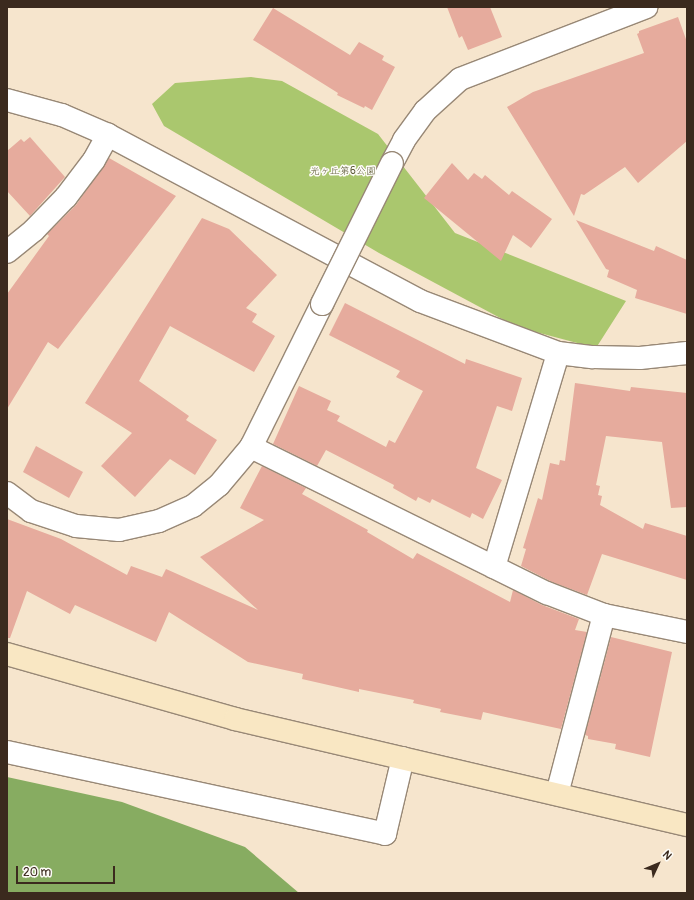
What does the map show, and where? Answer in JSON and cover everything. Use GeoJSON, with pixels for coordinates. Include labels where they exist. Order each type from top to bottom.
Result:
{"type":"FeatureCollection","features":[{"type":"Feature","properties":{"kind":"street"},"geometry":{"type":"LineString","coordinates":[[7,493],[31,511],[76,526],[119,530],[159,521],[193,506],[219,485],[251,447],[392,163],[404,140],[425,111],[460,79],[647,7]]}},
{"type":"Feature","properties":{"kind":"street"},"geometry":{"type":"LineString","coordinates":[[7,100],[62,115],[108,134],[420,301],[558,353],[593,357],[640,358],[687,353]]}},
{"type":"Feature","properties":{"kind":"street"},"geometry":{"type":"LineString","coordinates":[[7,252],[34,230],[66,197],[94,160],[108,134]]}},
{"type":"Feature","properties":{"kind":"street"},"geometry":{"type":"LineString","coordinates":[[494,567],[558,353]]}},
{"type":"Feature","properties":{"kind":"street"},"geometry":{"type":"LineString","coordinates":[[251,447],[494,567],[548,592],[604,615],[687,632]]}},
{"type":"Feature","properties":{"kind":"street"},"geometry":{"type":"LineString","coordinates":[[556,794],[604,615]]}},
{"type":"Feature","properties":{"kind":"street"},"geometry":{"type":"LineString","coordinates":[[7,654],[235,719],[687,825]]}},
{"type":"Feature","properties":{"kind":"street"},"geometry":{"type":"LineString","coordinates":[[7,752],[385,834],[403,758]]}},
{"type":"Feature","properties":{"kind":"green space","name":"光ヶ丘第6公園"},"geometry":{"type":"Polygon","coordinates":[[[251,77],[282,81],[378,134],[455,233],[626,301],[596,348],[517,327],[379,253],[164,126],[152,104],[175,83],[251,77]]]}},
{"type":"Feature","properties":{"kind":"green space"},"geometry":{"type":"Polygon","coordinates":[[[7,777],[122,802],[245,847],[299,893],[7,893],[7,777]]]}},
{"type":"Feature","properties":{"kind":"building"},"geometry":{"type":"Polygon","coordinates":[[[447,7],[490,7],[502,37],[468,50],[462,36],[459,38],[447,7]]]}},
{"type":"Feature","properties":{"kind":"building"},"geometry":{"type":"Polygon","coordinates":[[[273,8],[350,55],[359,42],[384,56],[382,60],[395,67],[372,110],[365,106],[364,108],[337,95],[338,93],[253,40],[273,8]]]}},
{"type":"Feature","properties":{"kind":"building"},"geometry":{"type":"Polygon","coordinates":[[[678,17],[687,42],[687,141],[638,183],[625,167],[584,195],[581,194],[574,216],[507,107],[533,92],[644,53],[637,34],[639,31],[678,17]]]}},
{"type":"Feature","properties":{"kind":"building"},"geometry":{"type":"Polygon","coordinates":[[[30,137],[65,177],[30,216],[7,191],[7,151],[21,139],[24,142],[30,137]]]}},
{"type":"Feature","properties":{"kind":"building"},"geometry":{"type":"Polygon","coordinates":[[[109,158],[176,196],[58,349],[48,342],[7,409],[7,294],[49,236],[47,234],[76,205],[109,158]]]}},
{"type":"Feature","properties":{"kind":"building"},"geometry":{"type":"Polygon","coordinates":[[[452,163],[468,180],[474,173],[482,179],[485,175],[509,195],[512,191],[552,219],[531,248],[513,235],[501,261],[424,198],[452,163]]]}},
{"type":"Feature","properties":{"kind":"building"},"geometry":{"type":"Polygon","coordinates":[[[202,218],[229,229],[277,275],[246,308],[257,314],[252,322],[275,336],[254,372],[170,326],[139,381],[189,416],[186,420],[217,440],[195,475],[170,459],[135,497],[101,466],[132,433],[85,403],[202,218]]]}},
{"type":"Feature","properties":{"kind":"building"},"geometry":{"type":"Polygon","coordinates":[[[576,220],[654,251],[656,246],[687,260],[687,314],[635,298],[637,290],[607,277],[609,270],[606,269],[576,220]]]}},
{"type":"Feature","properties":{"kind":"building"},"geometry":{"type":"Polygon","coordinates":[[[345,303],[465,364],[466,359],[522,378],[512,411],[497,406],[476,468],[502,480],[483,519],[472,513],[470,518],[432,499],[430,503],[418,497],[416,501],[393,488],[394,485],[326,450],[317,466],[273,444],[299,386],[331,401],[327,410],[340,416],[337,421],[386,447],[389,440],[395,443],[423,391],[396,377],[400,371],[329,335],[345,303]]]}},
{"type":"Feature","properties":{"kind":"building"},"geometry":{"type":"Polygon","coordinates":[[[575,383],[630,391],[631,387],[687,393],[687,507],[671,508],[662,442],[606,436],[596,485],[600,486],[598,495],[602,496],[600,505],[643,529],[645,523],[687,536],[687,580],[602,554],[587,595],[552,582],[521,566],[526,549],[523,548],[538,498],[542,500],[550,463],[559,465],[560,460],[565,461],[575,383]]]}},
{"type":"Feature","properties":{"kind":"building"},"geometry":{"type":"Polygon","coordinates":[[[36,446],[83,472],[69,498],[23,472],[36,446]]]}},
{"type":"Feature","properties":{"kind":"building"},"geometry":{"type":"Polygon","coordinates":[[[262,466],[306,488],[302,494],[368,530],[367,532],[413,559],[417,553],[510,602],[513,590],[542,605],[579,619],[575,630],[587,632],[561,729],[483,712],[481,720],[440,712],[441,709],[413,703],[414,700],[359,689],[359,692],[302,679],[303,674],[248,662],[169,612],[156,642],[75,605],[70,614],[27,591],[10,638],[7,638],[7,519],[61,539],[127,575],[131,566],[162,577],[166,569],[258,610],[200,557],[264,520],[240,508],[262,466]]]}},
{"type":"Feature","properties":{"kind":"building"},"geometry":{"type":"Polygon","coordinates":[[[611,637],[672,652],[650,757],[615,749],[616,744],[588,739],[588,736],[585,735],[611,637]]]}}]}
